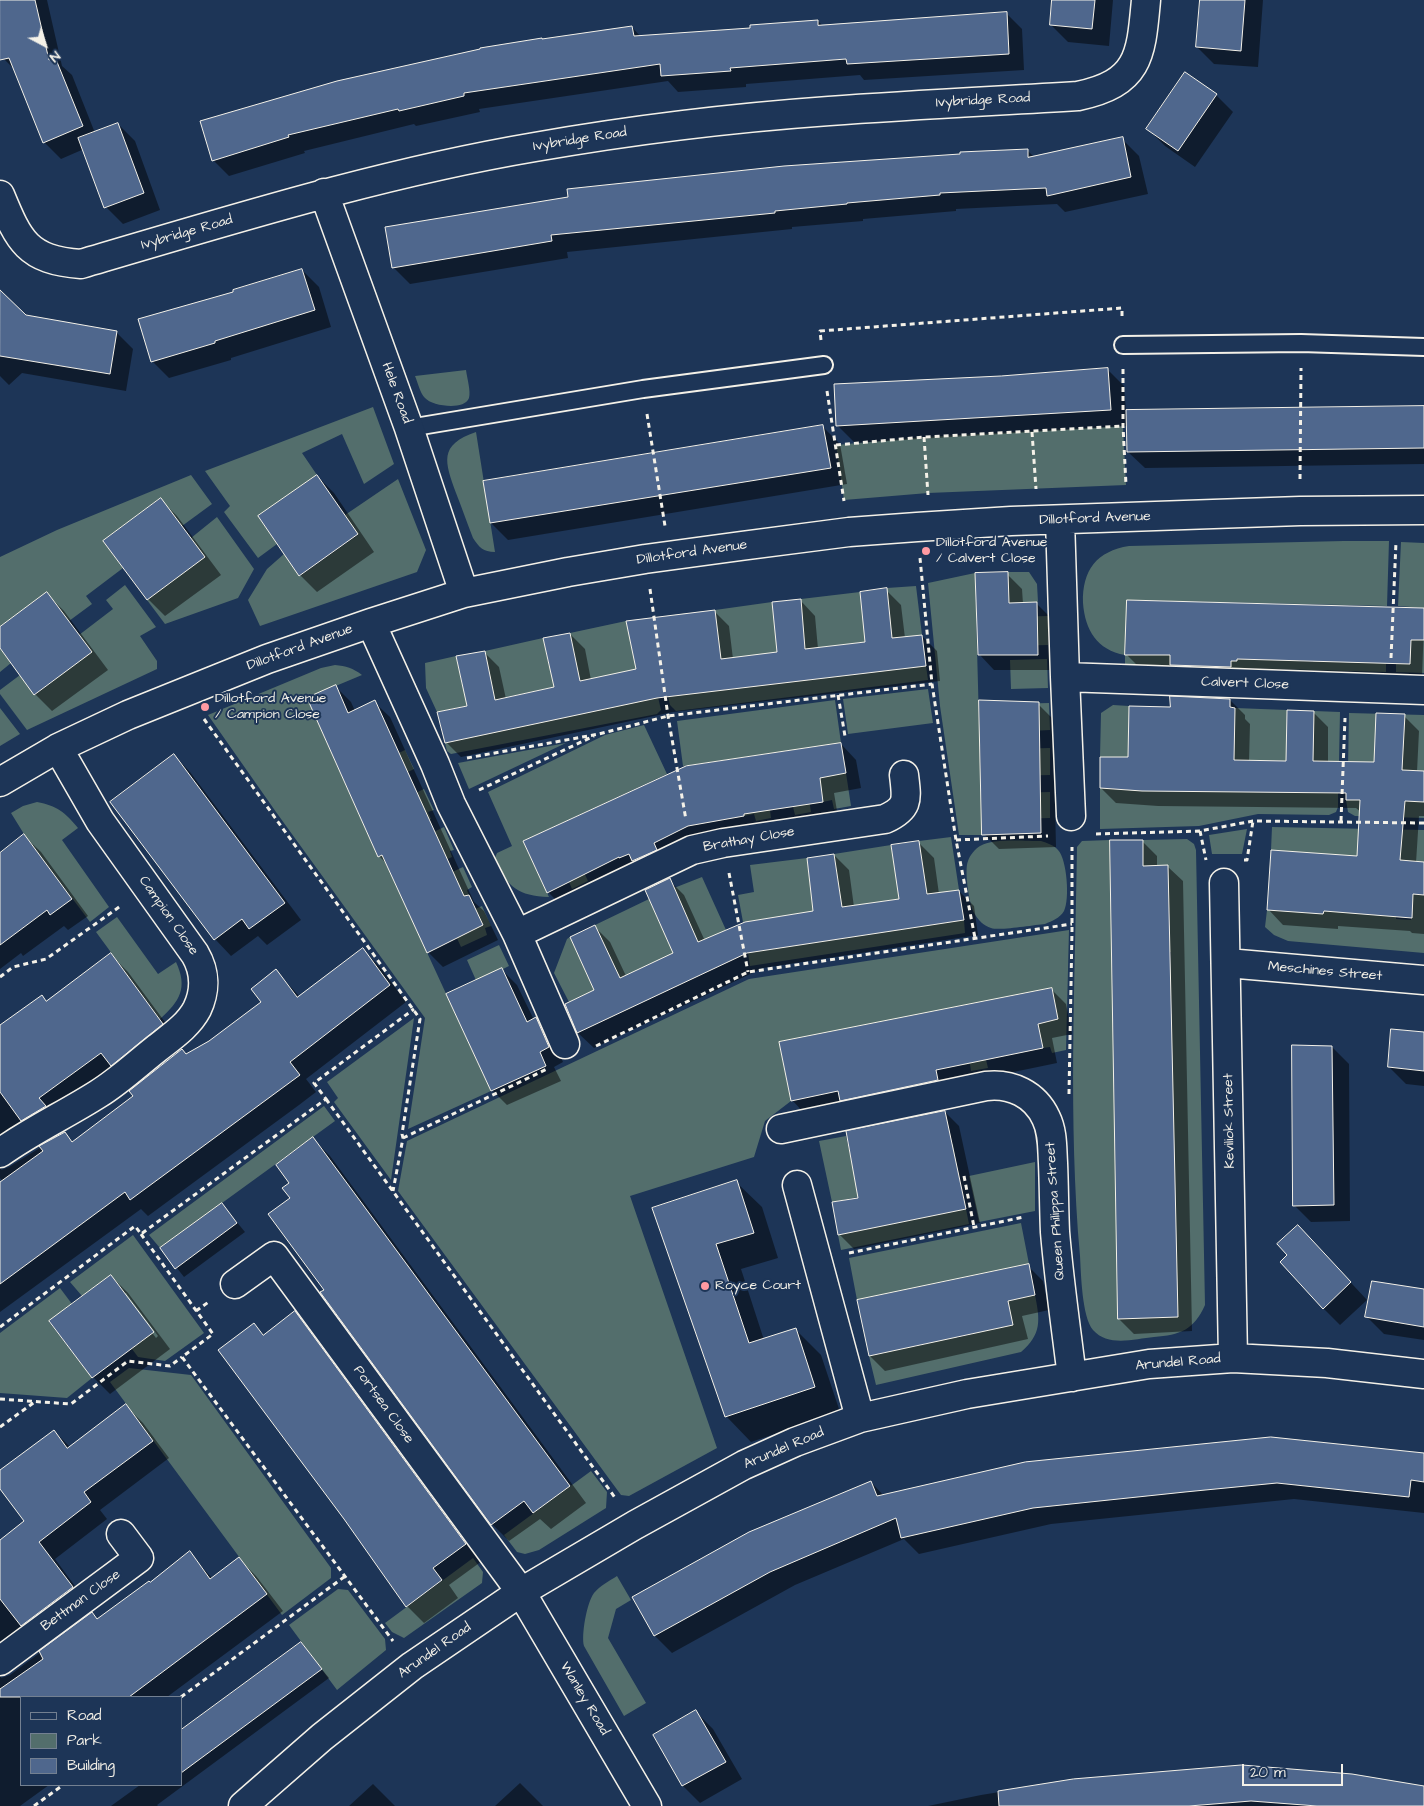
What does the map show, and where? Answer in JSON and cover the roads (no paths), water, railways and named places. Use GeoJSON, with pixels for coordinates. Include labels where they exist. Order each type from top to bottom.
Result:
{"type":"FeatureCollection","features":[{"type":"Feature","properties":{"kind":"street","name":"Ivybridge Road"},"geometry":{"type":"LineString","coordinates":[[0,195],[14,227],[27,246],[48,259],[62,263],[81,264],[324,193],[437,166],[533,147],[618,134],[826,111],[1078,96],[1092,93],[1116,83],[1133,66],[1138,56],[1143,35],[1146,0]]}},
{"type":"Feature","properties":{"kind":"street","name":"Hele Road"},"geometry":{"type":"LineString","coordinates":[[324,193],[409,428],[464,593]]}},
{"type":"Feature","properties":{"kind":"street","name":"Dillotford Avenue"},"geometry":{"type":"LineString","coordinates":[[0,782],[58,748],[128,715],[267,659],[464,593],[568,572],[658,557],[849,532],[924,526],[1300,511],[1424,510]]}},
{"type":"Feature","properties":{"kind":"street"},"geometry":{"type":"LineString","coordinates":[[1049,520],[1066,677],[1071,816]]}},
{"type":"Feature","properties":{"kind":"street"},"geometry":{"type":"LineString","coordinates":[[371,623],[435,764],[451,804],[517,934],[570,1053]]}},
{"type":"Feature","properties":{"kind":"street","name":"Calvert Close"},"geometry":{"type":"LineString","coordinates":[[1066,677],[1424,690]]}},
{"type":"Feature","properties":{"kind":"street","name":"Campion Close"},"geometry":{"type":"LineString","coordinates":[[0,1154],[25,1135],[100,1093],[182,1027],[196,1010],[203,989],[202,966],[195,954],[100,821],[58,748]]}},
{"type":"Feature","properties":{"kind":"street","name":"Brathay Close"},"geometry":{"type":"LineString","coordinates":[[517,934],[692,850],[723,843],[885,819],[899,812],[905,802],[904,775]]}},
{"type":"Feature","properties":{"kind":"street","name":"Keviliok Street"},"geometry":{"type":"LineString","coordinates":[[1219,872],[1227,963],[1233,1358]]}},
{"type":"Feature","properties":{"kind":"street","name":"Meschines Street"},"geometry":{"type":"LineString","coordinates":[[1227,963],[1424,980]]}},
{"type":"Feature","properties":{"kind":"street","name":"Queen Philippa Street"},"geometry":{"type":"LineString","coordinates":[[782,1129],[948,1093],[999,1085],[1010,1086],[1030,1098],[1040,1107],[1046,1118],[1052,1142],[1055,1231],[1072,1377]]}},
{"type":"Feature","properties":{"kind":"street"},"geometry":{"type":"LineString","coordinates":[[797,1185],[860,1418]]}},
{"type":"Feature","properties":{"kind":"street","name":"Portsea Close"},"geometry":{"type":"LineString","coordinates":[[235,1284],[274,1256],[521,1592]]}},
{"type":"Feature","properties":{"kind":"street","name":"Arundel Road"},"geometry":{"type":"LineString","coordinates":[[243,1806],[322,1737],[412,1666],[521,1592],[634,1525],[744,1465],[795,1442],[860,1418],[967,1394],[1149,1364],[1233,1358],[1327,1362],[1424,1374]]}},
{"type":"Feature","properties":{"kind":"street","name":"Bettman Close"},"geometry":{"type":"LineString","coordinates":[[0,1661],[139,1558],[122,1534]]}},
{"type":"Feature","properties":{"kind":"street","name":"Wanley Road"},"geometry":{"type":"LineString","coordinates":[[521,1592],[647,1806]]}},
{"type":"Feature","properties":{"kind":"lane"},"geometry":{"type":"LineString","coordinates":[[1123,345],[1301,342],[1424,348]]}},
{"type":"Feature","properties":{"kind":"lane"},"geometry":{"type":"LineString","coordinates":[[409,428],[643,388],[824,365]]}},
{"type":"Feature","properties":{"kind":"place","name":"Dillotford Avenue / Calvert Close"},"geometry":{"type":"Point","coordinates":[926,551]}},
{"type":"Feature","properties":{"kind":"place","name":"Dillotford Avenue / Campion Close"},"geometry":{"type":"Point","coordinates":[205,707]}},
{"type":"Feature","properties":{"kind":"place","name":"Royce Court"},"geometry":{"type":"Point","coordinates":[705,1286]}}]}
